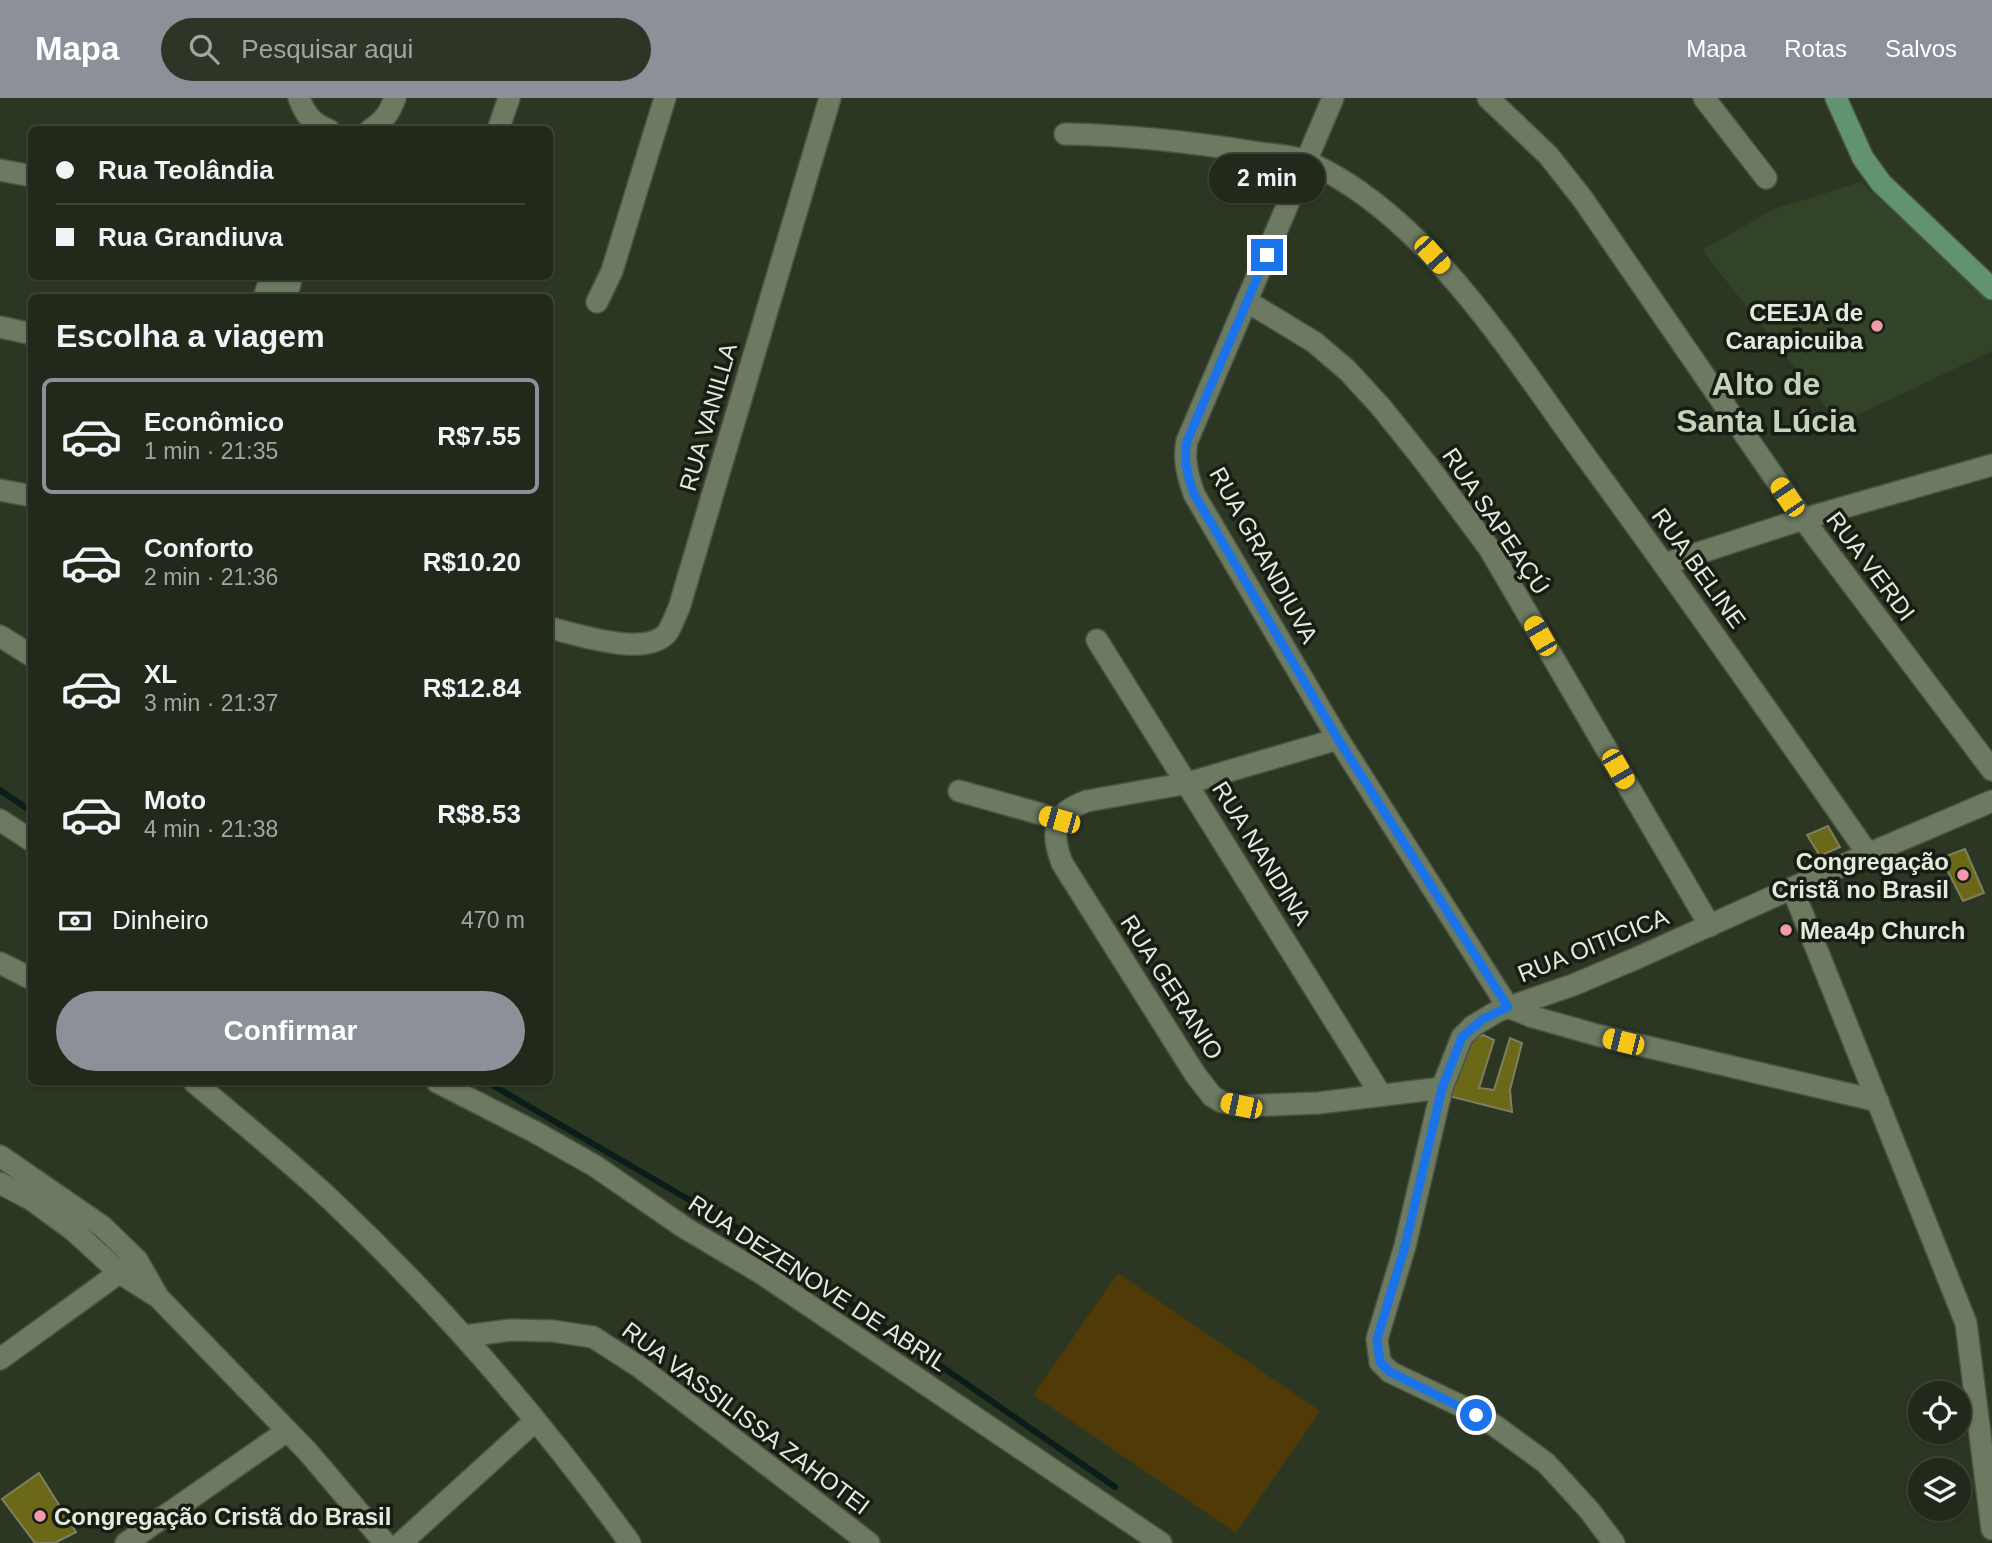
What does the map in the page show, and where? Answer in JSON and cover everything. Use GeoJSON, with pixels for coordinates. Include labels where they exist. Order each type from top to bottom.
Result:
{"type":"FeatureCollection","features":[{"type":"Feature","properties":{"kind":"main road"},"geometry":{"type":"LineString","coordinates":[[1836,98],[1863,158],[1881,183],[1991,286]]}},
{"type":"Feature","properties":{"kind":"street"},"geometry":{"type":"LineString","coordinates":[[299,98],[305,113],[318,126]]}},
{"type":"Feature","properties":{"kind":"street"},"geometry":{"type":"LineString","coordinates":[[377,126],[390,112],[396,98]]}},
{"type":"Feature","properties":{"kind":"street"},"geometry":{"type":"LineString","coordinates":[[597,302],[612,271],[665,98]]}},
{"type":"Feature","properties":{"kind":"street","name":"RUA VANILLA"},"geometry":{"type":"LineString","coordinates":[[553,629],[620,643],[652,642],[666,634],[679,608],[830,98]]}},
{"type":"Feature","properties":{"kind":"street","name":"RUA GRANDIUVA"},"geometry":{"type":"LineString","coordinates":[[1333,98],[1187,441],[1184,453],[1186,466],[1194,494],[1338,739],[1508,1007]]}},
{"type":"Feature","properties":{"kind":"street","name":"RUA VERDI"},"geometry":{"type":"LineString","coordinates":[[1488,98],[1548,155],[1619,250],[1803,519],[1992,769]]}},
{"type":"Feature","properties":{"kind":"street"},"geometry":{"type":"LineString","coordinates":[[1704,98],[1766,178]]}},
{"type":"Feature","properties":{"kind":"street"},"geometry":{"type":"LineString","coordinates":[[499,126],[507,100]]}},
{"type":"Feature","properties":{"kind":"street"},"geometry":{"type":"LineString","coordinates":[[1065,134],[1128,135],[1306,161]]}},
{"type":"Feature","properties":{"kind":"street","name":"RUA BELINE"},"geometry":{"type":"LineString","coordinates":[[1306,161],[1345,183],[1418,239],[1482,316],[1665,564],[1868,854]]}},
{"type":"Feature","properties":{"kind":"street"},"geometry":{"type":"LineString","coordinates":[[0,170],[28,175]]}},
{"type":"Feature","properties":{"kind":"street","name":"RUA SAPEAÇÚ"},"geometry":{"type":"LineString","coordinates":[[1248,302],[1314,342],[1347,370],[1425,462],[1489,548],[1710,926]]}},
{"type":"Feature","properties":{"kind":"street"},"geometry":{"type":"LineString","coordinates":[[0,327],[28,333]]}},
{"type":"Feature","properties":{"kind":"street"},"geometry":{"type":"LineString","coordinates":[[1665,564],[1803,519],[1992,465]]}},
{"type":"Feature","properties":{"kind":"street"},"geometry":{"type":"LineString","coordinates":[[0,490],[28,495]]}},
{"type":"Feature","properties":{"kind":"street"},"geometry":{"type":"LineString","coordinates":[[0,636],[28,654]]}},
{"type":"Feature","properties":{"kind":"street","name":"RUA NANDINA"},"geometry":{"type":"LineString","coordinates":[[1097,640],[1381,1095]]}},
{"type":"Feature","properties":{"kind":"street"},"geometry":{"type":"LineString","coordinates":[[959,791],[1059,820],[1065,811],[1087,801],[1188,783],[1338,739]]}},
{"type":"Feature","properties":{"kind":"street","name":"RUA OITICICA"},"geometry":{"type":"LineString","coordinates":[[1614,1543],[1589,1510],[1546,1463],[1494,1425],[1390,1372],[1380,1362],[1377,1339],[1405,1246],[1442,1088],[1462,1037],[1483,1019],[1508,1007],[1573,985],[1992,801]]}},
{"type":"Feature","properties":{"kind":"street"},"geometry":{"type":"LineString","coordinates":[[0,820],[28,838]]}},
{"type":"Feature","properties":{"kind":"street","name":"RUA GERANIO"},"geometry":{"type":"LineString","coordinates":[[1059,820],[1057,843],[1062,863],[1195,1074],[1213,1096],[1222,1102],[1241,1106],[1271,1106],[1442,1088]]}},
{"type":"Feature","properties":{"kind":"street"},"geometry":{"type":"LineString","coordinates":[[1793,890],[1966,1324],[1992,1529]]}},
{"type":"Feature","properties":{"kind":"street"},"geometry":{"type":"LineString","coordinates":[[0,962],[28,977]]}},
{"type":"Feature","properties":{"kind":"street"},"geometry":{"type":"LineString","coordinates":[[1508,1007],[1597,1035],[1878,1101]]}},
{"type":"Feature","properties":{"kind":"street"},"geometry":{"type":"LineString","coordinates":[[197,1085],[330,1199],[465,1336],[630,1543]]}},
{"type":"Feature","properties":{"kind":"street","name":"RUA DEZENOVE DE ABRIL"},"geometry":{"type":"LineString","coordinates":[[443,1085],[595,1166],[685,1228],[761,1273],[1161,1543]]}},
{"type":"Feature","properties":{"kind":"street"},"geometry":{"type":"LineString","coordinates":[[128,1266],[32,1200],[0,1183],[6,1160],[103,1227],[128,1266],[308,1452],[384,1543]]}},
{"type":"Feature","properties":{"kind":"street"},"geometry":{"type":"LineString","coordinates":[[0,1359],[128,1266]]}},
{"type":"Feature","properties":{"kind":"street","name":"RUA VASSILISSA ZAHOTEI"},"geometry":{"type":"LineString","coordinates":[[465,1336],[512,1331],[553,1331],[593,1337],[641,1368],[869,1543]]}},
{"type":"Feature","properties":{"kind":"street"},"geometry":{"type":"LineString","coordinates":[[401,1543],[535,1421]]}},
{"type":"Feature","properties":{"kind":"street"},"geometry":{"type":"LineString","coordinates":[[126,1543],[287,1432]]}},
{"type":"Feature","properties":{"kind":"shaded area","name":"CEEJA de Carapicuiba"},"geometry":{"type":"Polygon","coordinates":[[[1861,182],[1992,301],[1992,351],[1839,424],[1702,250],[1774,209],[1861,182]]]}},
{"type":"Feature","properties":{"kind":"shaded area"},"geometry":{"type":"Polygon","coordinates":[[[1118,1273],[1320,1411],[1236,1533],[1033,1395],[1118,1273]]]}},
{"type":"Feature","properties":{"kind":"building"},"geometry":{"type":"Polygon","coordinates":[[[1828,826],[1840,847],[1820,856],[1807,835],[1828,826]]]}},
{"type":"Feature","properties":{"kind":"building","name":"Congregação Cristã no Brasil"},"geometry":{"type":"Polygon","coordinates":[[[1965,849],[1984,893],[1963,901],[1941,858],[1965,849]]]}},
{"type":"Feature","properties":{"kind":"building"},"geometry":{"type":"Polygon","coordinates":[[[1483,1035],[1494,1040],[1479,1088],[1494,1090],[1510,1038],[1522,1043],[1510,1090],[1512,1112],[1449,1096],[1468,1040],[1483,1035]]]}},
{"type":"Feature","properties":{"kind":"building","name":"Congregação Cristã do Brasil"},"geometry":{"type":"Polygon","coordinates":[[[39,1473],[76,1532],[55,1543],[35,1543],[2,1499],[39,1473]]]}},
{"type":"Feature","properties":{"kind":"waterway"},"geometry":{"type":"LineString","coordinates":[[0,790],[28,809]]}},
{"type":"Feature","properties":{"kind":"waterway"},"geometry":{"type":"LineString","coordinates":[[492,1085],[765,1244],[1115,1487]]}},
{"type":"Feature","properties":{"kind":"place","name":"CEEJA de Carapicuiba"},"geometry":{"type":"Point","coordinates":[1877,326]}},
{"type":"Feature","properties":{"kind":"place","name":"Congregação Cristã no Brasil"},"geometry":{"type":"Point","coordinates":[1963,875]}},
{"type":"Feature","properties":{"kind":"place","name":"Mea4p Church"},"geometry":{"type":"Point","coordinates":[1786,930]}},
{"type":"Feature","properties":{"kind":"place","name":"Congregação Cristã do Brasil"},"geometry":{"type":"Point","coordinates":[40,1516]}},
{"type":"Feature","properties":{"kind":"district","name":"Alto de Santa Lúcia"},"geometry":{"type":"Point","coordinates":[1766,402]}},
{"type":"Feature","properties":{"kind":"route"},"geometry":{"type":"LineString","coordinates":[[1267,255],[1187,441],[1184,453],[1186,466],[1194,494],[1338,739],[1508,1007],[1474,1026],[1462,1037],[1455,1051],[1442,1088],[1405,1246],[1377,1339],[1380,1362],[1390,1372],[1476,1415]]}}]}
